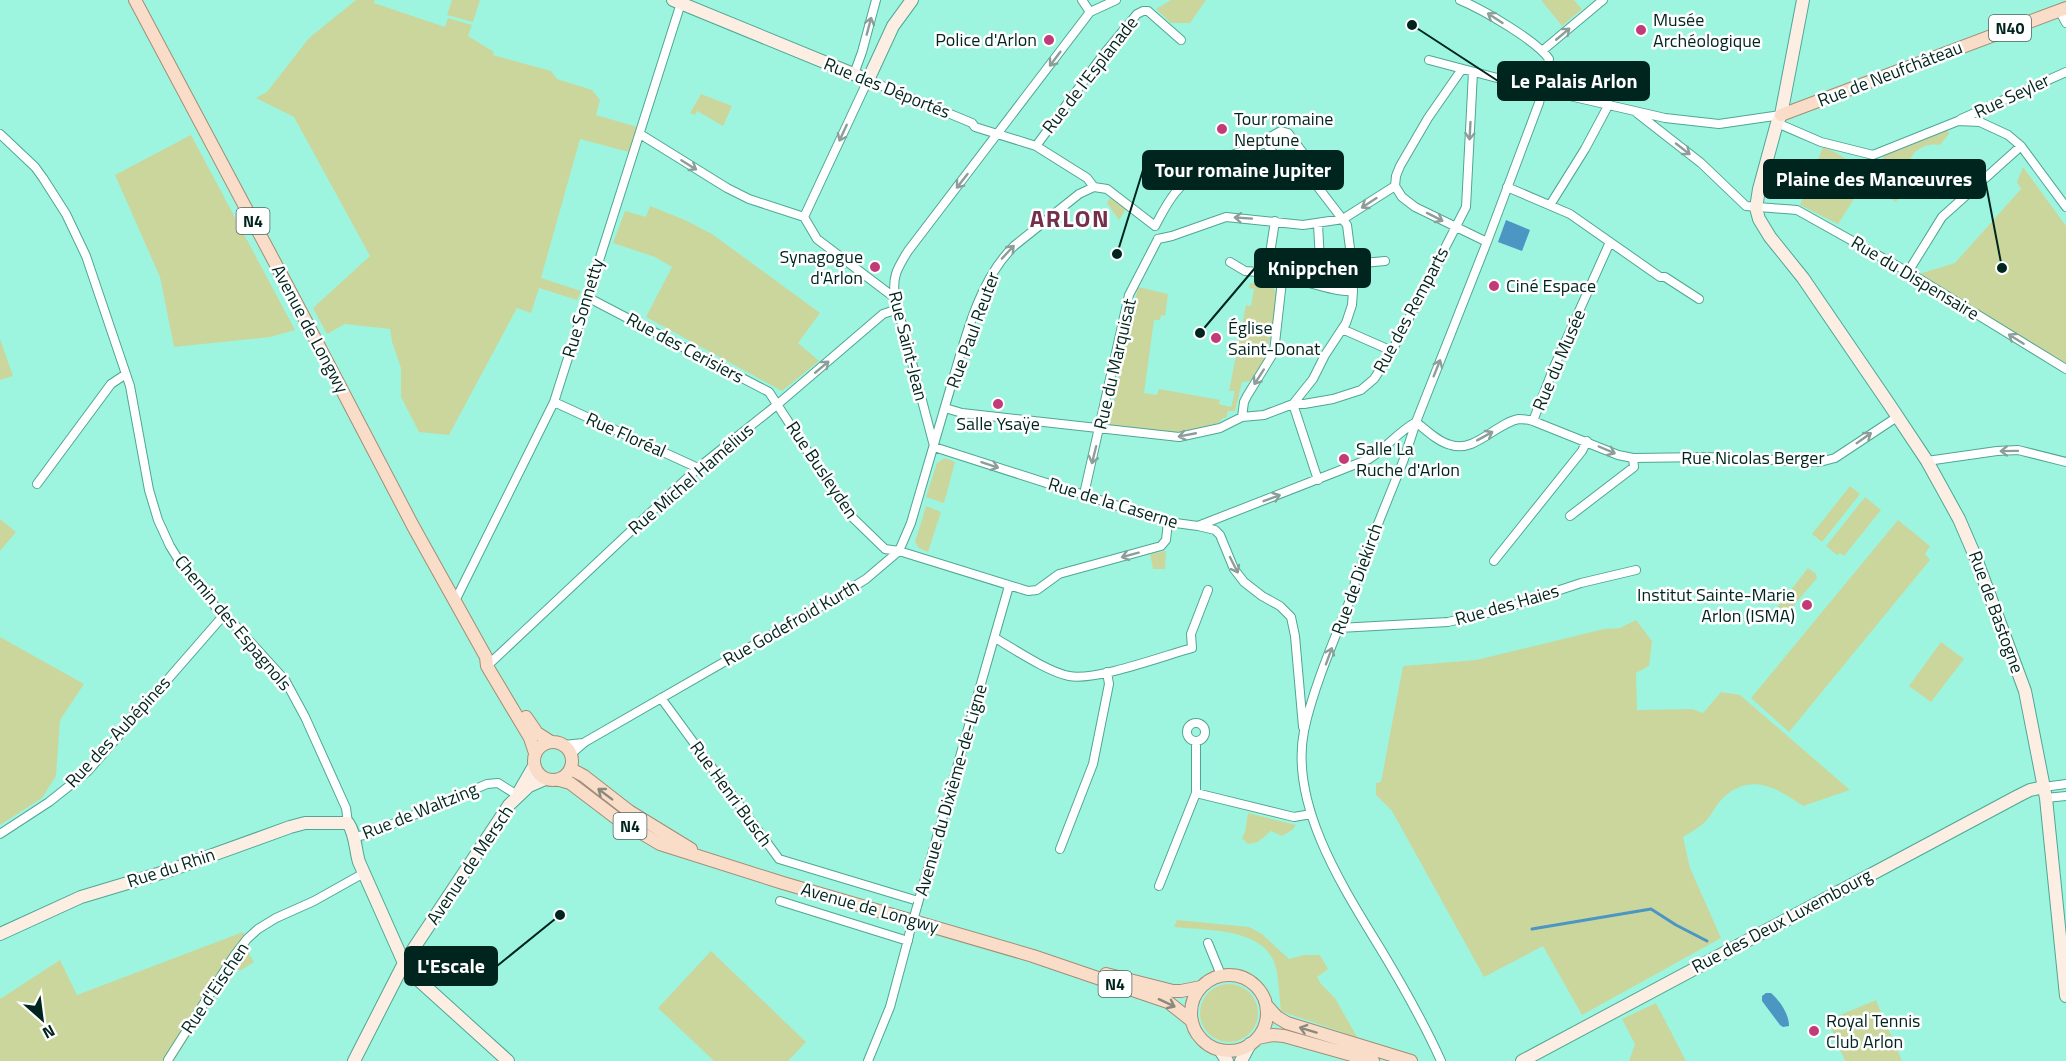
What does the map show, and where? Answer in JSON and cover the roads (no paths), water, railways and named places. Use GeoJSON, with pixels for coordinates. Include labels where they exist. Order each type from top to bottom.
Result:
{"type":"FeatureCollection","features":[{"type":"Feature","properties":{"kind":"main road","name":"Avenue de Longwy"},"geometry":{"type":"LineString","coordinates":[[135,0],[413,526],[530,738],[535,759]]}},
{"type":"Feature","properties":{"kind":"main road"},"geometry":{"type":"LineString","coordinates":[[868,80],[893,26],[912,0]]}},
{"type":"Feature","properties":{"kind":"main road"},"geometry":{"type":"LineString","coordinates":[[1756,208],[1759,189],[1779,119],[1803,0]]}},
{"type":"Feature","properties":{"kind":"main road","name":"Rue des Déportés"},"geometry":{"type":"LineString","coordinates":[[677,2],[868,80]]}},
{"type":"Feature","properties":{"kind":"main road","name":"Rue de Neufchâteau"},"geometry":{"type":"LineString","coordinates":[[1779,119],[2063,9]]}},
{"type":"Feature","properties":{"kind":"main road","name":"Rue de Bastogne"},"geometry":{"type":"LineString","coordinates":[[1756,208],[1759,219],[1770,237],[1800,274],[1927,461],[1964,528],[2025,691],[2045,793],[2066,996]]}},
{"type":"Feature","properties":{"kind":"main road","name":"Avenue de Longwy"},"geometry":{"type":"LineString","coordinates":[[489,662],[537,733],[562,747]]}},
{"type":"Feature","properties":{"kind":"main road"},"geometry":{"type":"LineString","coordinates":[[535,759],[542,746],[562,747],[571,769],[559,780]]}},
{"type":"Feature","properties":{"kind":"main road","name":"N4"},"geometry":{"type":"LineString","coordinates":[[535,759],[540,776],[545,779],[559,780]]}},
{"type":"Feature","properties":{"kind":"main road","name":"Avenue de Mersch"},"geometry":{"type":"LineString","coordinates":[[517,795],[535,759]]}},
{"type":"Feature","properties":{"kind":"main road","name":"Avenue de Longwy"},"geometry":{"type":"LineString","coordinates":[[571,769],[629,811],[708,859]]}},
{"type":"Feature","properties":{"kind":"main road","name":"Avenue de Mersch"},"geometry":{"type":"LineString","coordinates":[[354,1061],[404,963],[508,805],[529,786],[545,779]]}},
{"type":"Feature","properties":{"kind":"main road","name":"Avenue de Longwy"},"geometry":{"type":"LineString","coordinates":[[559,780],[570,783],[616,818],[660,844],[783,883],[1033,956]]}},
{"type":"Feature","properties":{"kind":"main road","name":"Rue des Deux Luxembourg"},"geometry":{"type":"LineString","coordinates":[[1522,1061],[2018,796],[2030,790],[2045,793]]}},
{"type":"Feature","properties":{"kind":"main road","name":"Rue du Rhin"},"geometry":{"type":"LineString","coordinates":[[0,934],[81,897],[171,870],[290,827],[305,823],[348,823]]}},
{"type":"Feature","properties":{"kind":"main road","name":"Chemin des Espagnols"},"geometry":{"type":"LineString","coordinates":[[348,823],[364,873],[404,963],[414,976],[508,1061]]}},
{"type":"Feature","properties":{"kind":"main road","name":"N4"},"geometry":{"type":"LineString","coordinates":[[1033,956],[1173,991],[1201,987],[1221,975]]}},
{"type":"Feature","properties":{"kind":"main road","name":"N4"},"geometry":{"type":"LineString","coordinates":[[1033,956],[1168,1002],[1192,1021],[1202,1040],[1220,1050]]}},
{"type":"Feature","properties":{"kind":"main road"},"geometry":{"type":"LineString","coordinates":[[1221,975],[1245,978],[1259,990],[1267,1006],[1277,1017],[1353,1049],[1372,1061]]}},
{"type":"Feature","properties":{"kind":"main road"},"geometry":{"type":"LineString","coordinates":[[1192,1021],[1191,1009],[1194,997],[1201,987]]}},
{"type":"Feature","properties":{"kind":"main road"},"geometry":{"type":"LineString","coordinates":[[1241,1061],[1264,1028],[1267,1006]]}},
{"type":"Feature","properties":{"kind":"main road"},"geometry":{"type":"LineString","coordinates":[[1220,1050],[1230,1051],[1273,1035],[1411,1061]]}},
{"type":"Feature","properties":{"kind":"main road"},"geometry":{"type":"LineString","coordinates":[[1220,1050],[1227,1061]]}},
{"type":"Feature","properties":{"kind":"street"},"geometry":{"type":"LineString","coordinates":[[854,74],[876,0]]}},
{"type":"Feature","properties":{"kind":"street"},"geometry":{"type":"LineString","coordinates":[[1082,0],[1090,12],[1116,0]]}},
{"type":"Feature","properties":{"kind":"street"},"geometry":{"type":"LineString","coordinates":[[1461,0],[1497,18],[1542,51],[1603,0]]}},
{"type":"Feature","properties":{"kind":"street","name":"Rue Sonnetty"},"geometry":{"type":"LineString","coordinates":[[455,601],[554,402],[640,134],[677,2]]}},
{"type":"Feature","properties":{"kind":"street"},"geometry":{"type":"LineString","coordinates":[[2063,9],[2066,22]]}},
{"type":"Feature","properties":{"kind":"street","name":"Rue de l'Esplanade"},"geometry":{"type":"LineString","coordinates":[[1036,146],[1103,55],[1137,14],[1149,11],[1181,40]]}},
{"type":"Feature","properties":{"kind":"street","name":"Rue Saint-Jean"},"geometry":{"type":"LineString","coordinates":[[934,447],[895,298],[893,283],[896,270],[908,250],[1090,12]]}},
{"type":"Feature","properties":{"kind":"street","name":"Rue de Diekirch"},"geometry":{"type":"LineString","coordinates":[[1441,1061],[1406,992],[1340,882],[1316,831],[1305,788],[1302,758],[1304,732],[1354,590],[1354,581],[1404,459],[1543,89],[1549,59],[1542,51]]}},
{"type":"Feature","properties":{"kind":"street"},"geometry":{"type":"LineString","coordinates":[[862,52],[868,59],[877,58]]}},
{"type":"Feature","properties":{"kind":"street"},"geometry":{"type":"LineString","coordinates":[[1429,60],[1609,104],[1637,113],[1719,124],[1779,119]]}},
{"type":"Feature","properties":{"kind":"street"},"geometry":{"type":"LineString","coordinates":[[1462,69],[1442,95],[1400,166],[1395,186],[1402,197],[1415,207],[1487,242]]}},
{"type":"Feature","properties":{"kind":"street","name":"Rue des Remparts"},"geometry":{"type":"LineString","coordinates":[[945,408],[962,413],[1179,437],[1220,428],[1242,417],[1264,415],[1293,404],[1333,399],[1361,390],[1374,379],[1392,351],[1466,207],[1473,72]]}},
{"type":"Feature","properties":{"kind":"street","name":"Rue Seyler"},"geometry":{"type":"LineString","coordinates":[[1779,119],[1796,131],[1821,142],[1873,155],[1958,121],[2066,72]]}},
{"type":"Feature","properties":{"kind":"street"},"geometry":{"type":"LineString","coordinates":[[804,217],[868,80]]}},
{"type":"Feature","properties":{"kind":"street","name":"Rue des Déportés"},"geometry":{"type":"LineString","coordinates":[[868,80],[972,123],[975,127],[1036,146],[1087,178],[1094,187],[1107,189],[1155,226]]}},
{"type":"Feature","properties":{"kind":"street"},"geometry":{"type":"LineString","coordinates":[[1550,205],[1585,149],[1609,104]]}},
{"type":"Feature","properties":{"kind":"street"},"geometry":{"type":"LineString","coordinates":[[1637,113],[1701,163],[1740,202],[1747,207],[1756,208]]}},
{"type":"Feature","properties":{"kind":"street"},"geometry":{"type":"LineString","coordinates":[[972,123],[990,128],[998,127],[1008,120]]}},
{"type":"Feature","properties":{"kind":"street","name":"Rue Seyler"},"geometry":{"type":"LineString","coordinates":[[1958,121],[1980,122],[1995,127],[2021,146],[2066,207]]}},
{"type":"Feature","properties":{"kind":"street"},"geometry":{"type":"LineString","coordinates":[[1318,480],[1293,404],[1312,379],[1342,329],[1352,305],[1352,264],[1347,225],[1343,219],[1301,165],[1303,153],[1288,133],[1281,130],[1268,138],[1266,142],[1221,161],[1189,179],[1175,193],[1155,226],[1158,239],[1172,237],[1226,217],[1303,225],[1318,224],[1343,219],[1395,186]]}},
{"type":"Feature","properties":{"kind":"street","name":"Chemin des Espagnols"},"geometry":{"type":"LineString","coordinates":[[0,134],[43,178],[78,238],[126,374],[139,429],[145,477],[158,520],[183,567],[223,616],[240,631],[290,688],[346,808],[348,823]]}},
{"type":"Feature","properties":{"kind":"street"},"geometry":{"type":"LineString","coordinates":[[640,134],[727,188],[749,199],[804,217],[817,239],[895,298]]}},
{"type":"Feature","properties":{"kind":"street"},"geometry":{"type":"LineString","coordinates":[[1266,142],[1281,164],[1301,165]]}},
{"type":"Feature","properties":{"kind":"street"},"geometry":{"type":"LineString","coordinates":[[1908,272],[1942,217],[2021,146]]}},
{"type":"Feature","properties":{"kind":"street","name":"Rue Paul Reuter"},"geometry":{"type":"LineString","coordinates":[[934,447],[965,342],[992,272],[1014,246],[1078,194],[1094,187]]}},
{"type":"Feature","properties":{"kind":"street"},"geometry":{"type":"LineString","coordinates":[[1507,187],[1570,214],[1660,277],[1665,277],[1699,299]]}},
{"type":"Feature","properties":{"kind":"street","name":"Rue du Dispensaire"},"geometry":{"type":"LineString","coordinates":[[1756,208],[1797,210],[1908,272],[2066,369]]}},
{"type":"Feature","properties":{"kind":"street"},"geometry":{"type":"LineString","coordinates":[[1271,273],[1269,260],[1275,221]]}},
{"type":"Feature","properties":{"kind":"street"},"geometry":{"type":"LineString","coordinates":[[1318,224],[1320,262],[1352,264],[1385,261]]}},
{"type":"Feature","properties":{"kind":"street","name":"Rue du Marquisat"},"geometry":{"type":"LineString","coordinates":[[1084,495],[1129,296],[1158,239]]}},
{"type":"Feature","properties":{"kind":"street","name":"Rue du Musée"},"geometry":{"type":"LineString","coordinates":[[1533,421],[1554,367],[1610,242]]}},
{"type":"Feature","properties":{"kind":"street"},"geometry":{"type":"LineString","coordinates":[[1230,262],[1245,271],[1271,273],[1282,281],[1297,280],[1341,292],[1353,291]]}},
{"type":"Feature","properties":{"kind":"street"},"geometry":{"type":"LineString","coordinates":[[1242,417],[1244,402],[1274,352],[1282,281]]}},
{"type":"Feature","properties":{"kind":"street","name":"Rue des Cerisiers"},"geometry":{"type":"LineString","coordinates":[[587,297],[769,392],[778,404]]}},
{"type":"Feature","properties":{"kind":"street","name":"Rue Michel Hamélius"},"geometry":{"type":"LineString","coordinates":[[489,662],[698,468],[884,314],[898,309]]}},
{"type":"Feature","properties":{"kind":"street"},"geometry":{"type":"LineString","coordinates":[[1342,329],[1392,351]]}},
{"type":"Feature","properties":{"kind":"street"},"geometry":{"type":"LineString","coordinates":[[37,484],[111,384],[126,374]]}},
{"type":"Feature","properties":{"kind":"street","name":"Rue Floréal"},"geometry":{"type":"LineString","coordinates":[[554,402],[698,468]]}},
{"type":"Feature","properties":{"kind":"street","name":"Rue Busleyden"},"geometry":{"type":"LineString","coordinates":[[778,404],[852,517],[885,549],[899,551],[1028,591],[1037,590],[1059,574],[1161,546],[1166,540],[1168,522]]}},
{"type":"Feature","properties":{"kind":"street","name":"Rue Nicolas Berger"},"geometry":{"type":"LineString","coordinates":[[1416,422],[1448,445],[1458,447],[1470,444],[1508,423],[1521,419],[1533,421],[1633,458],[1707,457],[1826,462],[1897,417]]}},
{"type":"Feature","properties":{"kind":"street","name":"Rue de la Caserne"},"geometry":{"type":"LineString","coordinates":[[934,447],[1168,522],[1197,526],[1369,459],[1379,453],[1403,429],[1416,422]]}},
{"type":"Feature","properties":{"kind":"street"},"geometry":{"type":"LineString","coordinates":[[1494,561],[1582,451],[1587,441]]}},
{"type":"Feature","properties":{"kind":"street","name":"Rue Godefroid Kurth"},"geometry":{"type":"LineString","coordinates":[[562,747],[583,743],[866,579],[899,551],[911,522],[934,447]]}},
{"type":"Feature","properties":{"kind":"street"},"geometry":{"type":"LineString","coordinates":[[1927,461],[2018,450],[2066,462]]}},
{"type":"Feature","properties":{"kind":"street"},"geometry":{"type":"LineString","coordinates":[[1570,516],[1626,475],[1634,467],[1633,458]]}},
{"type":"Feature","properties":{"kind":"street"},"geometry":{"type":"LineString","coordinates":[[1197,526],[1215,530],[1220,535],[1234,569],[1244,582],[1280,606],[1291,617],[1295,636],[1304,732]]}},
{"type":"Feature","properties":{"kind":"street","name":"Rue des Haies"},"geometry":{"type":"LineString","coordinates":[[1340,628],[1448,622],[1496,611],[1581,583],[1636,570]]}},
{"type":"Feature","properties":{"kind":"street","name":"Avenue du Dixième-de-Ligne"},"geometry":{"type":"LineString","coordinates":[[868,1061],[890,1007],[1009,586]]}},
{"type":"Feature","properties":{"kind":"street"},"geometry":{"type":"LineString","coordinates":[[995,638],[1068,676],[1088,677],[1192,648],[1191,634],[1208,590]]}},
{"type":"Feature","properties":{"kind":"street","name":"Rue des Aubépines"},"geometry":{"type":"LineString","coordinates":[[0,834],[49,802],[88,771],[223,616]]}},
{"type":"Feature","properties":{"kind":"street"},"geometry":{"type":"LineString","coordinates":[[1060,849],[1093,764],[1109,684],[1107,672]]}},
{"type":"Feature","properties":{"kind":"street"},"geometry":{"type":"LineString","coordinates":[[1300,687],[1317,690]]}},
{"type":"Feature","properties":{"kind":"street","name":"Rue Henri Busch"},"geometry":{"type":"LineString","coordinates":[[661,698],[779,859],[918,902]]}},
{"type":"Feature","properties":{"kind":"street"},"geometry":{"type":"LineString","coordinates":[[1159,886],[1196,793],[1196,742]]}},
{"type":"Feature","properties":{"kind":"street","name":"Rue de Waltzing"},"geometry":{"type":"LineString","coordinates":[[354,837],[369,834],[487,784],[498,783],[517,795]]}},
{"type":"Feature","properties":{"kind":"street"},"geometry":{"type":"LineString","coordinates":[[2045,793],[2066,784]]}},
{"type":"Feature","properties":{"kind":"street"},"geometry":{"type":"LineString","coordinates":[[1196,793],[1294,817],[1311,814]]}},
{"type":"Feature","properties":{"kind":"street"},"geometry":{"type":"LineString","coordinates":[[2045,793],[2066,796]]}},
{"type":"Feature","properties":{"kind":"street","name":"Rue d'Eischen"},"geometry":{"type":"LineString","coordinates":[[168,1060],[246,939],[276,918],[314,901],[364,873]]}},
{"type":"Feature","properties":{"kind":"street"},"geometry":{"type":"LineString","coordinates":[[780,901],[909,938]]}},
{"type":"Feature","properties":{"kind":"street"},"geometry":{"type":"LineString","coordinates":[[1208,943],[1221,975]]}},
{"type":"Feature","properties":{"kind":"water"},"geometry":{"type":"Polygon","coordinates":[[[1506,220],[1530,230],[1522,251],[1498,242],[1506,220]]]}},
{"type":"Feature","properties":{"kind":"water"},"geometry":{"type":"Polygon","coordinates":[[[1771,993],[1781,1004],[1786,1012],[1789,1026],[1780,1025],[1762,1001],[1762,996],[1771,993]]]}},
{"type":"Feature","properties":{"kind":"waterway"},"geometry":{"type":"LineString","coordinates":[[1532,929],[1651,909],[1707,941]]}},
{"type":"Feature","properties":{"kind":"place","name":"Le Palais Arlon"},"geometry":{"type":"Point","coordinates":[1412,25]}},
{"type":"Feature","properties":{"kind":"place","name":"Musée Archéologique"},"geometry":{"type":"Point","coordinates":[1641,30]}},
{"type":"Feature","properties":{"kind":"place","name":"Police d'Arlon"},"geometry":{"type":"Point","coordinates":[1049,40]}},
{"type":"Feature","properties":{"kind":"place","name":"Tour romaine Neptune"},"geometry":{"type":"Point","coordinates":[1222,129]}},
{"type":"Feature","properties":{"kind":"place","name":"Tour romaine Jupiter"},"geometry":{"type":"Point","coordinates":[1117,254]}},
{"type":"Feature","properties":{"kind":"place","name":"Synagogue d'Arlon"},"geometry":{"type":"Point","coordinates":[875,267]}},
{"type":"Feature","properties":{"kind":"place","name":"Plaine des Manœuvres"},"geometry":{"type":"Point","coordinates":[2002,268]}},
{"type":"Feature","properties":{"kind":"place","name":"Ciné Espace"},"geometry":{"type":"Point","coordinates":[1494,286]}},
{"type":"Feature","properties":{"kind":"place","name":"Knippchen"},"geometry":{"type":"Point","coordinates":[1200,333]}},
{"type":"Feature","properties":{"kind":"place","name":"Église Saint-Donat"},"geometry":{"type":"Point","coordinates":[1216,338]}},
{"type":"Feature","properties":{"kind":"place","name":"Salle Ysaÿe"},"geometry":{"type":"Point","coordinates":[998,404]}},
{"type":"Feature","properties":{"kind":"place","name":"Salle La Ruche d'Arlon"},"geometry":{"type":"Point","coordinates":[1344,459]}},
{"type":"Feature","properties":{"kind":"place","name":"Institut Sainte-Marie Arlon (ISMA)"},"geometry":{"type":"Point","coordinates":[1807,605]}},
{"type":"Feature","properties":{"kind":"place","name":"L'Escale"},"geometry":{"type":"Point","coordinates":[560,915]}},
{"type":"Feature","properties":{"kind":"place","name":"Royal Tennis Club Arlon"},"geometry":{"type":"Point","coordinates":[1814,1031]}},
{"type":"Feature","properties":{"kind":"district","name":"ARLON"},"geometry":{"type":"Point","coordinates":[1070,219]}}]}
